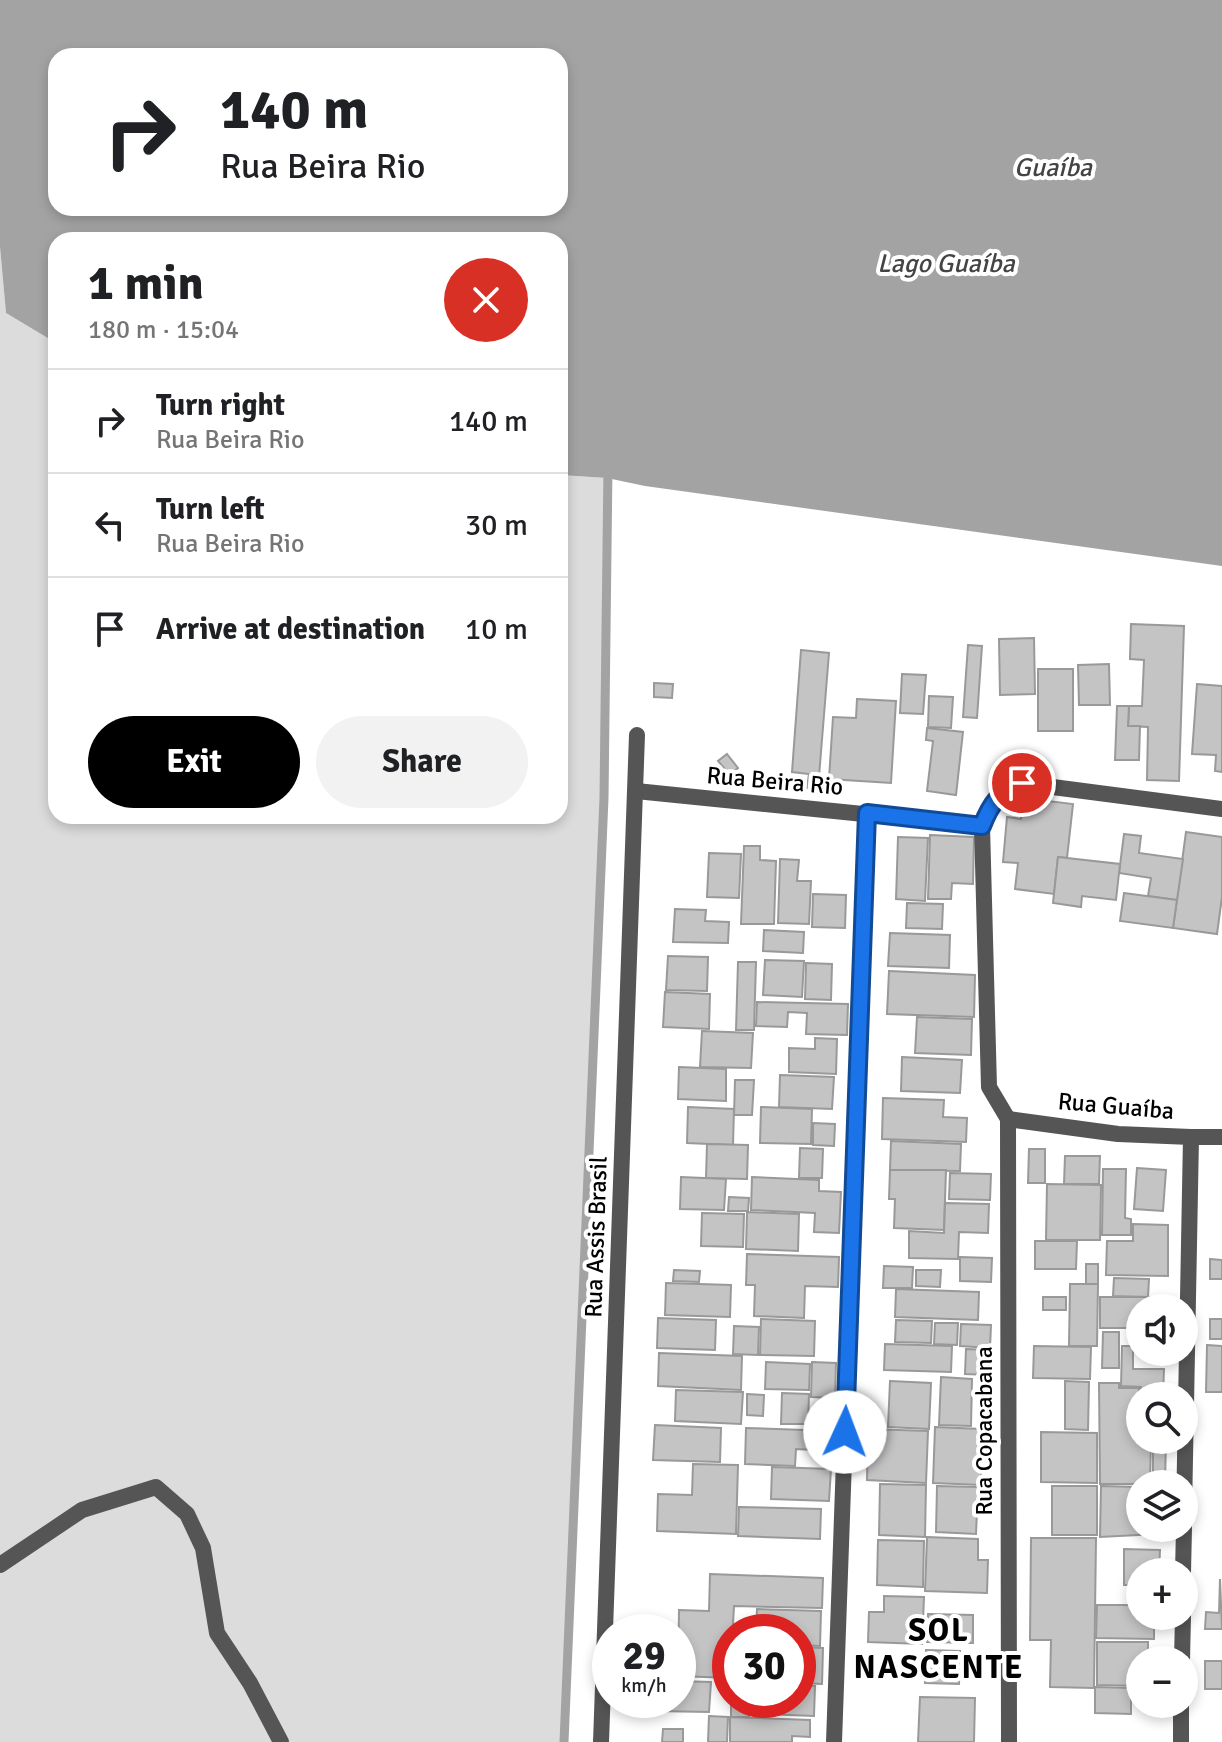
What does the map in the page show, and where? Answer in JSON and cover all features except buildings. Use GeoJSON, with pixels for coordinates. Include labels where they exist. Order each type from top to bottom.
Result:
{"type":"FeatureCollection","features":[{"type":"Feature","properties":{"kind":"street","name":"Rua Assis Brasil"},"geometry":{"type":"LineString","coordinates":[[601,1742],[637,735]]}},
{"type":"Feature","properties":{"kind":"street"},"geometry":{"type":"LineString","coordinates":[[1008,1119],[989,1087],[982,826],[991,803],[1004,790],[1022,783],[1222,809]]}},
{"type":"Feature","properties":{"kind":"street","name":"Rua Beira Rio"},"geometry":{"type":"LineString","coordinates":[[636,791],[982,826]]}},
{"type":"Feature","properties":{"kind":"street"},"geometry":{"type":"LineString","coordinates":[[834,1742],[867,813]]}},
{"type":"Feature","properties":{"kind":"street","name":"Rua Guaíba"},"geometry":{"type":"LineString","coordinates":[[1008,1119],[1118,1134],[1191,1137],[1185,1470]]}},
{"type":"Feature","properties":{"kind":"street","name":"Rua Copacabana"},"geometry":{"type":"LineString","coordinates":[[1008,1119],[1009,1742]]}},
{"type":"Feature","properties":{"kind":"street"},"geometry":{"type":"LineString","coordinates":[[1191,1137],[1222,1137]]}},
{"type":"Feature","properties":{"kind":"street"},"geometry":{"type":"LineString","coordinates":[[0,1565],[82,1510],[156,1487],[187,1514],[203,1548],[217,1633],[250,1683],[281,1742]]}},
{"type":"Feature","properties":{"kind":"street"},"geometry":{"type":"LineString","coordinates":[[1181,1718],[1181,1742]]}},
{"type":"Feature","properties":{"kind":"shaded area"},"geometry":{"type":"Polygon","coordinates":[[[0,247],[6,313],[48,338],[48,824],[568,824],[568,476],[607,478],[604,798],[564,1742],[0,1742],[0,247]]]}},
{"type":"Feature","properties":{"kind":"water","name":"Lago Guaíba"},"geometry":{"type":"Polygon","coordinates":[[[0,0],[1222,0],[1222,566],[645,486],[607,478],[568,476],[568,232],[48,232],[48,338],[6,313],[0,247],[0,0]]]}},
{"type":"Feature","properties":{"kind":"waterway"},"geometry":{"type":"LineString","coordinates":[[564,1742],[604,798],[608,466]]}},
{"type":"Feature","properties":{"kind":"district","name":"SOL NASCENTE"},"geometry":{"type":"Point","coordinates":[939,1648]}},
{"type":"Feature","properties":{"kind":"route"},"geometry":{"type":"LineString","coordinates":[[845,1432],[867,813],[982,826],[991,803],[1004,790],[1022,783]]}},
{"type":"Feature","properties":{"kind":"water label","name":"Guaíba"},"geometry":{"type":"Point","coordinates":[1053,167]}}]}
